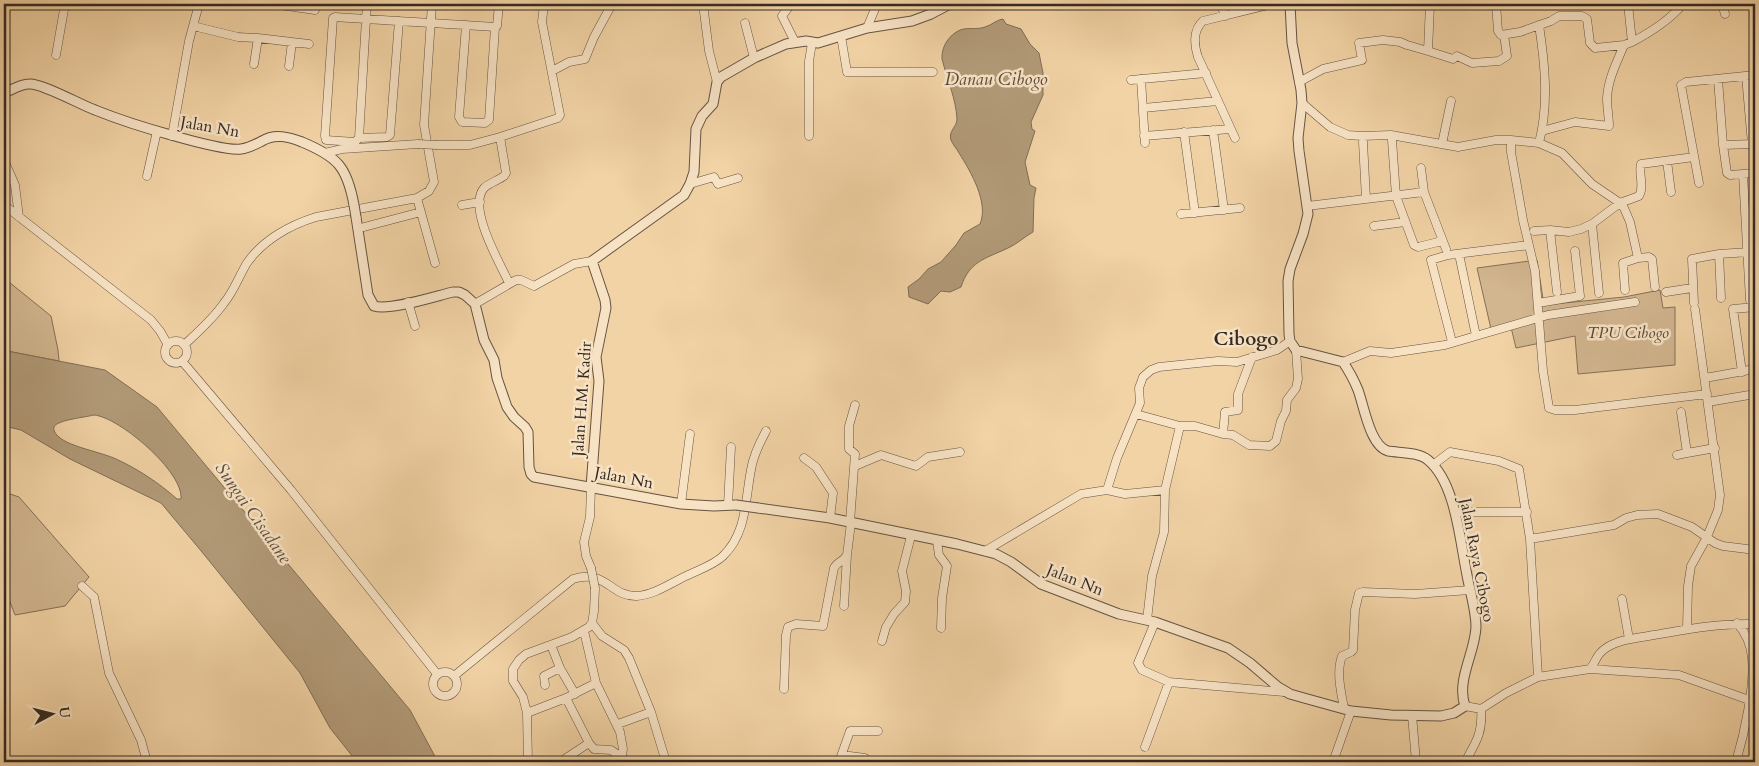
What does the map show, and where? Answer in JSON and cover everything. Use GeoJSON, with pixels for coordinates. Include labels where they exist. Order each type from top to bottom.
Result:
{"type":"FeatureCollection","features":[{"type":"Feature","properties":{"kind":"street"},"geometry":{"type":"LineString","coordinates":[[56,55],[65,4]]}},
{"type":"Feature","properties":{"kind":"street"},"geometry":{"type":"LineString","coordinates":[[172,136],[199,4]]}},
{"type":"Feature","properties":{"kind":"street"},"geometry":{"type":"LineString","coordinates":[[273,4],[315,10]]}},
{"type":"Feature","properties":{"kind":"street"},"geometry":{"type":"LineString","coordinates":[[359,138],[367,4]]}},
{"type":"Feature","properties":{"kind":"street"},"geometry":{"type":"LineString","coordinates":[[184,344],[210,321],[225,302],[247,264],[269,240],[301,222],[316,217],[417,198],[429,192],[434,182],[424,125],[432,4]]}},
{"type":"Feature","properties":{"kind":"street"},"geometry":{"type":"LineString","coordinates":[[466,25],[459,117],[462,122],[485,123],[489,120],[495,27],[497,26],[499,4]]}},
{"type":"Feature","properties":{"kind":"street"},"geometry":{"type":"LineString","coordinates":[[325,154],[342,149],[418,144],[470,145],[560,117],[561,112],[542,22],[544,4]]}},
{"type":"Feature","properties":{"kind":"street"},"geometry":{"type":"LineString","coordinates":[[552,71],[569,62],[585,59],[594,37],[612,4]]}},
{"type":"Feature","properties":{"kind":"street"},"geometry":{"type":"LineString","coordinates":[[703,4],[709,51],[717,82]]}},
{"type":"Feature","properties":{"kind":"street"},"geometry":{"type":"LineString","coordinates":[[791,4],[782,16],[795,42]]}},
{"type":"Feature","properties":{"kind":"street"},"geometry":{"type":"LineString","coordinates":[[867,28],[876,4]]}},
{"type":"Feature","properties":{"kind":"street"},"geometry":{"type":"LineString","coordinates":[[476,304],[509,283],[521,280],[534,286],[574,264],[592,261],[684,195],[694,172],[696,129],[702,116],[713,104],[717,82],[721,76],[754,58],[795,42],[818,43],[867,28],[921,19],[950,4]]}},
{"type":"Feature","properties":{"kind":"street"},"geometry":{"type":"LineString","coordinates":[[1221,4],[1225,16]]}},
{"type":"Feature","properties":{"kind":"street"},"geometry":{"type":"LineString","coordinates":[[1235,138],[1196,51],[1195,39],[1198,29],[1204,21],[1253,6],[1272,4]]}},
{"type":"Feature","properties":{"kind":"street"},"geometry":{"type":"LineString","coordinates":[[1136,414],[1180,426],[1196,426],[1233,435],[1249,445],[1270,446],[1276,441],[1281,421],[1286,411],[1286,400],[1296,388],[1298,379],[1296,350],[1290,341],[1288,281],[1290,269],[1307,223],[1307,206],[1298,138],[1302,103],[1292,43],[1290,4]]}},
{"type":"Feature","properties":{"kind":"street"},"geometry":{"type":"LineString","coordinates":[[1428,51],[1430,4]]}},
{"type":"Feature","properties":{"kind":"street"},"geometry":{"type":"LineString","coordinates":[[1496,4],[1498,31],[1501,35],[1520,32],[1559,16],[1582,16],[1587,19],[1592,47],[1628,44],[1666,22],[1682,4]]}},
{"type":"Feature","properties":{"kind":"street"},"geometry":{"type":"LineString","coordinates":[[1542,131],[1576,122],[1609,126],[1607,108],[1609,85],[1616,65],[1628,44],[1628,4]]}},
{"type":"Feature","properties":{"kind":"street"},"geometry":{"type":"LineString","coordinates":[[1722,4],[1725,14]]}},
{"type":"Feature","properties":{"kind":"street"},"geometry":{"type":"LineString","coordinates":[[399,21],[390,135],[387,138],[359,138],[355,142],[326,140],[332,20],[335,17],[466,25],[495,27]]}},
{"type":"Feature","properties":{"kind":"street"},"geometry":{"type":"LineString","coordinates":[[745,22],[754,58]]}},
{"type":"Feature","properties":{"kind":"street"},"geometry":{"type":"LineString","coordinates":[[1539,25],[1545,68],[1545,99],[1539,143]]}},
{"type":"Feature","properties":{"kind":"street"},"geometry":{"type":"LineString","coordinates":[[193,26],[238,37],[309,44]]}},
{"type":"Feature","properties":{"kind":"street"},"geometry":{"type":"LineString","coordinates":[[1300,82],[1323,70],[1362,60],[1359,43],[1383,40],[1400,42],[1406,46],[1453,60],[1457,56],[1472,63],[1500,62],[1507,56],[1504,35]]}},
{"type":"Feature","properties":{"kind":"street"},"geometry":{"type":"LineString","coordinates":[[841,36],[847,72],[933,72]]}},
{"type":"Feature","properties":{"kind":"street"},"geometry":{"type":"LineString","coordinates":[[254,64],[258,38]]}},
{"type":"Feature","properties":{"kind":"street"},"geometry":{"type":"LineString","coordinates":[[289,66],[292,42]]}},
{"type":"Feature","properties":{"kind":"street"},"geometry":{"type":"LineString","coordinates":[[809,136],[809,61],[812,43]]}},
{"type":"Feature","properties":{"kind":"street"},"geometry":{"type":"LineString","coordinates":[[1131,80],[1206,73]]}},
{"type":"Feature","properties":{"kind":"street"},"geometry":{"type":"LineString","coordinates":[[1699,183],[1682,85],[1686,82],[1755,75]]}},
{"type":"Feature","properties":{"kind":"street"},"geometry":{"type":"LineString","coordinates":[[1723,146],[1754,144],[1746,76]]}},
{"type":"Feature","properties":{"kind":"street"},"geometry":{"type":"LineString","coordinates":[[1141,79],[1145,140],[1184,132],[1230,129]]}},
{"type":"Feature","properties":{"kind":"street"},"geometry":{"type":"LineString","coordinates":[[1718,79],[1727,173],[1730,175],[1755,173]]}},
{"type":"Feature","properties":{"kind":"street","name":"Jalan Nn"},"geometry":{"type":"LineString","coordinates":[[4,92],[28,84],[38,85],[111,117],[172,136],[236,149],[248,147],[264,139],[284,136],[303,142],[337,162],[344,171],[351,188],[368,295],[374,306],[379,307],[459,292],[476,304],[484,340],[494,360],[497,378],[507,407],[528,432],[531,474],[539,479],[681,504],[732,505],[830,518],[986,551],[1011,562],[1041,584],[1118,614],[1151,621],[1228,648],[1250,663],[1285,692],[1348,710],[1412,715],[1441,716],[1454,713],[1465,706]]}},
{"type":"Feature","properties":{"kind":"street"},"geometry":{"type":"LineString","coordinates":[[1442,144],[1451,100]]}},
{"type":"Feature","properties":{"kind":"street"},"geometry":{"type":"LineString","coordinates":[[1142,108],[1218,101]]}},
{"type":"Feature","properties":{"kind":"street"},"geometry":{"type":"LineString","coordinates":[[1302,103],[1330,128],[1341,133],[1362,136],[1391,135],[1458,147],[1502,139],[1539,143],[1562,153],[1592,184],[1620,203],[1630,222],[1638,258]]}},
{"type":"Feature","properties":{"kind":"street"},"geometry":{"type":"LineString","coordinates":[[1213,130],[1224,210]]}},
{"type":"Feature","properties":{"kind":"street"},"geometry":{"type":"LineString","coordinates":[[147,176],[157,131]]}},
{"type":"Feature","properties":{"kind":"street"},"geometry":{"type":"LineString","coordinates":[[1184,132],[1195,213]]}},
{"type":"Feature","properties":{"kind":"street"},"geometry":{"type":"LineString","coordinates":[[500,137],[506,173],[484,189],[480,202],[483,226],[509,283]]}},
{"type":"Feature","properties":{"kind":"street"},"geometry":{"type":"LineString","coordinates":[[1392,140],[1396,196],[1414,245],[1416,247],[1442,241]]}},
{"type":"Feature","properties":{"kind":"street"},"geometry":{"type":"LineString","coordinates":[[1512,140],[1512,165],[1535,270],[1543,371],[1549,408],[1555,410],[1575,410],[1755,394]]}},
{"type":"Feature","properties":{"kind":"street"},"geometry":{"type":"LineString","coordinates":[[1363,142],[1366,199]]}},
{"type":"Feature","properties":{"kind":"street"},"geometry":{"type":"LineString","coordinates":[[1534,231],[1569,232],[1592,224],[1620,203],[1636,198],[1641,193],[1641,164],[1694,157]]}},
{"type":"Feature","properties":{"kind":"street"},"geometry":{"type":"LineString","coordinates":[[4,160],[15,185],[19,217]]}},
{"type":"Feature","properties":{"kind":"street"},"geometry":{"type":"LineString","coordinates":[[1667,161],[1671,192]]}},
{"type":"Feature","properties":{"kind":"street"},"geometry":{"type":"LineString","coordinates":[[1421,168],[1424,192],[1446,249]]}},
{"type":"Feature","properties":{"kind":"street"},"geometry":{"type":"LineString","coordinates":[[1744,174],[1745,203],[1751,231],[1749,252],[1752,261],[1753,288],[1750,300]]}},
{"type":"Feature","properties":{"kind":"street"},"geometry":{"type":"LineString","coordinates":[[690,184],[714,177],[718,184],[738,178]]}},
{"type":"Feature","properties":{"kind":"street"},"geometry":{"type":"LineString","coordinates":[[1307,206],[1424,192]]}},
{"type":"Feature","properties":{"kind":"street"},"geometry":{"type":"LineString","coordinates":[[417,198],[434,263]]}},
{"type":"Feature","properties":{"kind":"street"},"geometry":{"type":"LineString","coordinates":[[462,205],[480,202]]}},
{"type":"Feature","properties":{"kind":"street"},"geometry":{"type":"LineString","coordinates":[[1745,203],[1755,202]]}},
{"type":"Feature","properties":{"kind":"street"},"geometry":{"type":"LineString","coordinates":[[4,205],[151,320],[168,345]]}},
{"type":"Feature","properties":{"kind":"street"},"geometry":{"type":"LineString","coordinates":[[1181,214],[1240,208]]}},
{"type":"Feature","properties":{"kind":"street"},"geometry":{"type":"LineString","coordinates":[[364,227],[421,212]]}},
{"type":"Feature","properties":{"kind":"street"},"geometry":{"type":"LineString","coordinates":[[1374,226],[1405,222]]}},
{"type":"Feature","properties":{"kind":"street"},"geometry":{"type":"LineString","coordinates":[[1592,224],[1599,293]]}},
{"type":"Feature","properties":{"kind":"street"},"geometry":{"type":"LineString","coordinates":[[1550,230],[1557,292]]}},
{"type":"Feature","properties":{"kind":"street"},"geometry":{"type":"LineString","coordinates":[[1451,338],[1431,260],[1459,254],[1529,245]]}},
{"type":"Feature","properties":{"kind":"street"},"geometry":{"type":"LineString","coordinates":[[1538,303],[1580,296],[1575,251]]}},
{"type":"Feature","properties":{"kind":"street"},"geometry":{"type":"LineString","coordinates":[[1687,629],[1688,586],[1691,566],[1706,539],[1719,504],[1720,495],[1692,288],[1692,259],[1719,254],[1749,252]]}},
{"type":"Feature","properties":{"kind":"street"},"geometry":{"type":"LineString","coordinates":[[1459,254],[1475,331]]}},
{"type":"Feature","properties":{"kind":"street"},"geometry":{"type":"LineString","coordinates":[[1719,254],[1721,298]]}},
{"type":"Feature","properties":{"kind":"street"},"geometry":{"type":"LineString","coordinates":[[1625,290],[1623,262],[1638,258],[1649,257],[1652,259],[1655,287]]}},
{"type":"Feature","properties":{"kind":"street","name":"Jalan H.M. Kadir"},"geometry":{"type":"LineString","coordinates":[[591,487],[599,381],[596,357],[606,308],[592,261]]}},
{"type":"Feature","properties":{"kind":"street"},"geometry":{"type":"LineString","coordinates":[[1666,292],[1692,288]]}},
{"type":"Feature","properties":{"kind":"street"},"geometry":{"type":"LineString","coordinates":[[408,302],[415,326]]}},
{"type":"Feature","properties":{"kind":"street"},"geometry":{"type":"LineString","coordinates":[[1296,350],[1343,362],[1370,350],[1391,353],[1445,345],[1548,315],[1635,302]]}},
{"type":"Feature","properties":{"kind":"street"},"geometry":{"type":"LineString","coordinates":[[1742,372],[1733,309],[1755,307]]}},
{"type":"Feature","properties":{"kind":"street"},"geometry":{"type":"LineString","coordinates":[[182,362],[187,354],[184,344],[178,341],[168,345],[166,356],[169,360],[182,362],[290,490],[437,674]]}},
{"type":"Feature","properties":{"kind":"street"},"geometry":{"type":"LineString","coordinates":[[1107,490],[1117,458],[1140,403],[1139,388],[1143,377],[1151,370],[1159,367],[1218,361],[1237,362],[1277,350],[1290,341]]}},
{"type":"Feature","properties":{"kind":"street"},"geometry":{"type":"LineString","coordinates":[[1223,434],[1225,412],[1238,410],[1238,394],[1252,357]]}},
{"type":"Feature","properties":{"kind":"street"},"geometry":{"type":"LineString","coordinates":[[1343,362],[1358,391],[1372,433],[1383,450],[1421,456],[1433,465],[1450,452],[1499,461],[1519,469],[1530,539],[1538,677]]}},
{"type":"Feature","properties":{"kind":"street"},"geometry":{"type":"LineString","coordinates":[[1704,378],[1755,369]]}},
{"type":"Feature","properties":{"kind":"street"},"geometry":{"type":"LineString","coordinates":[[844,606],[855,466],[855,454],[849,449],[849,426],[855,405]]}},
{"type":"Feature","properties":{"kind":"street"},"geometry":{"type":"LineString","coordinates":[[1681,412],[1687,453]]}},
{"type":"Feature","properties":{"kind":"street"},"geometry":{"type":"LineString","coordinates":[[1180,426],[1166,490],[1164,532],[1152,576],[1151,621],[1138,663],[1142,670],[1169,682],[1285,692]]}},
{"type":"Feature","properties":{"kind":"street"},"geometry":{"type":"LineString","coordinates":[[454,676],[573,579],[589,576],[600,579],[626,595],[637,596],[651,593],[713,563],[723,556],[733,544],[740,530],[754,456],[766,431]]}},
{"type":"Feature","properties":{"kind":"street"},"geometry":{"type":"LineString","coordinates":[[681,504],[690,434]]}},
{"type":"Feature","properties":{"kind":"street"},"geometry":{"type":"LineString","coordinates":[[730,447],[732,505]]}},
{"type":"Feature","properties":{"kind":"street"},"geometry":{"type":"LineString","coordinates":[[1677,455],[1715,448]]}},
{"type":"Feature","properties":{"kind":"street"},"geometry":{"type":"LineString","coordinates":[[855,466],[881,456],[916,466],[928,457],[960,452]]}},
{"type":"Feature","properties":{"kind":"street"},"geometry":{"type":"LineString","coordinates":[[804,458],[816,467],[833,493],[830,518]]}},
{"type":"Feature","properties":{"kind":"street","name":"Jalan Raya Cibogo"},"geometry":{"type":"LineString","coordinates":[[1433,465],[1449,494],[1455,512],[1476,629],[1473,648],[1463,682],[1465,706]]}},
{"type":"Feature","properties":{"kind":"street"},"geometry":{"type":"LineString","coordinates":[[528,762],[528,713],[514,681],[512,669],[526,654],[584,631],[592,623],[596,596],[584,542],[590,517],[591,487]]}},
{"type":"Feature","properties":{"kind":"street"},"geometry":{"type":"LineString","coordinates":[[986,551],[1081,494],[1107,490],[1125,494],[1166,490]]}},
{"type":"Feature","properties":{"kind":"street"},"geometry":{"type":"LineString","coordinates":[[1455,512],[1527,512]]}},
{"type":"Feature","properties":{"kind":"street"},"geometry":{"type":"LineString","coordinates":[[1530,539],[1614,525],[1626,518],[1637,515],[1658,514],[1692,528],[1706,539],[1723,546],[1755,550]]}},
{"type":"Feature","properties":{"kind":"street"},"geometry":{"type":"LineString","coordinates":[[882,641],[889,621],[905,602],[906,591],[902,571],[911,536]]}},
{"type":"Feature","properties":{"kind":"street"},"geometry":{"type":"LineString","coordinates":[[937,541],[939,555],[947,566],[942,598],[941,628]]}},
{"type":"Feature","properties":{"kind":"street"},"geometry":{"type":"LineString","coordinates":[[784,690],[788,627],[796,624],[823,626],[835,565],[844,560],[848,555]]}},
{"type":"Feature","properties":{"kind":"street"},"geometry":{"type":"LineString","coordinates":[[82,586],[94,597],[109,673],[140,740],[147,762]]}},
{"type":"Feature","properties":{"kind":"street"},"geometry":{"type":"LineString","coordinates":[[1333,762],[1348,710],[1339,674],[1340,662],[1342,656],[1353,650],[1355,610],[1359,593],[1415,594],[1470,590]]}},
{"type":"Feature","properties":{"kind":"street"},"geometry":{"type":"LineString","coordinates":[[1622,599],[1629,639]]}},
{"type":"Feature","properties":{"kind":"street"},"geometry":{"type":"LineString","coordinates":[[592,623],[602,636],[627,654],[651,712],[666,762]]}},
{"type":"Feature","properties":{"kind":"street"},"geometry":{"type":"LineString","coordinates":[[1736,762],[1742,742],[1752,682],[1752,658],[1744,632],[1737,623]]}},
{"type":"Feature","properties":{"kind":"street"},"geometry":{"type":"LineString","coordinates":[[1590,670],[1598,654],[1606,647],[1629,639],[1737,623],[1755,624]]}},
{"type":"Feature","properties":{"kind":"street"},"geometry":{"type":"LineString","coordinates":[[584,631],[596,683],[618,724],[622,739],[621,759]]}},
{"type":"Feature","properties":{"kind":"street"},"geometry":{"type":"LineString","coordinates":[[551,645],[560,668],[575,694]]}},
{"type":"Feature","properties":{"kind":"street"},"geometry":{"type":"LineString","coordinates":[[545,685],[544,676],[560,668]]}},
{"type":"Feature","properties":{"kind":"street"},"geometry":{"type":"LineString","coordinates":[[1465,706],[1481,709],[1506,693],[1538,677],[1590,670],[1679,675],[1749,700]]}},
{"type":"Feature","properties":{"kind":"street"},"geometry":{"type":"LineString","coordinates":[[446,672],[454,676],[457,682],[456,689],[452,694],[440,696],[432,685],[433,679],[437,674],[446,672]]}},
{"type":"Feature","properties":{"kind":"street"},"geometry":{"type":"LineString","coordinates":[[1145,747],[1169,682]]}},
{"type":"Feature","properties":{"kind":"street"},"geometry":{"type":"LineString","coordinates":[[528,713],[566,698],[596,683]]}},
{"type":"Feature","properties":{"kind":"street"},"geometry":{"type":"LineString","coordinates":[[566,698],[588,742],[594,749],[611,750],[621,759]]}},
{"type":"Feature","properties":{"kind":"street"},"geometry":{"type":"LineString","coordinates":[[1465,762],[1479,736],[1482,721],[1481,709]]}},
{"type":"Feature","properties":{"kind":"street"},"geometry":{"type":"LineString","coordinates":[[618,724],[651,712]]}},
{"type":"Feature","properties":{"kind":"street"},"geometry":{"type":"LineString","coordinates":[[1412,715],[1416,762]]}},
{"type":"Feature","properties":{"kind":"street"},"geometry":{"type":"LineString","coordinates":[[866,762],[863,757],[840,759],[850,731],[878,731]]}},
{"type":"Feature","properties":{"kind":"street"},"geometry":{"type":"LineString","coordinates":[[560,762],[588,742]]}},
{"type":"Feature","properties":{"kind":"green space","name":"TPU Cibogo"},"geometry":{"type":"Polygon","coordinates":[[[1537,260],[1544,305],[1624,297],[1660,290],[1663,308],[1675,307],[1675,365],[1578,374],[1575,336],[1516,348],[1510,323],[1491,329],[1477,268],[1537,260]]]}},
{"type":"Feature","properties":{"kind":"green space"},"geometry":{"type":"Polygon","coordinates":[[[4,278],[51,316],[59,361],[4,352],[4,278]]]}},
{"type":"Feature","properties":{"kind":"green space"},"geometry":{"type":"Polygon","coordinates":[[[4,492],[19,497],[89,577],[65,606],[15,615],[4,586],[4,492]]]}},
{"type":"Feature","properties":{"kind":"water","name":"Danau Cibogo"},"geometry":{"type":"Polygon","coordinates":[[[1003,19],[1006,24],[1021,29],[1030,44],[1039,53],[1043,73],[1043,95],[1031,122],[1032,129],[1035,131],[1025,162],[1030,185],[1036,188],[1033,232],[1010,247],[978,262],[968,272],[961,287],[950,292],[941,291],[928,304],[909,297],[908,287],[928,269],[941,262],[964,233],[980,224],[982,216],[982,207],[977,188],[969,169],[950,137],[957,119],[953,96],[942,59],[944,46],[949,38],[960,30],[982,28],[1003,19]]]}},
{"type":"Feature","properties":{"kind":"water"},"geometry":{"type":"Polygon","coordinates":[[[7,351],[105,370],[157,407],[410,710],[438,762],[357,762],[330,728],[300,673],[161,503],[70,459],[21,430],[4,426],[4,352],[7,351]],[[94,415],[72,419],[60,422],[54,427],[54,430],[64,441],[110,456],[148,477],[177,499],[181,499],[179,488],[161,461],[133,435],[105,418],[94,415]]]}},
{"type":"Feature","properties":{"kind":"district","name":"Cibogo"},"geometry":{"type":"Point","coordinates":[1246,339]}},
{"type":"Feature","properties":{"kind":"water label","name":"Sungai Cisadane"},"geometry":{"type":"Point","coordinates":[253,513]}}]}
